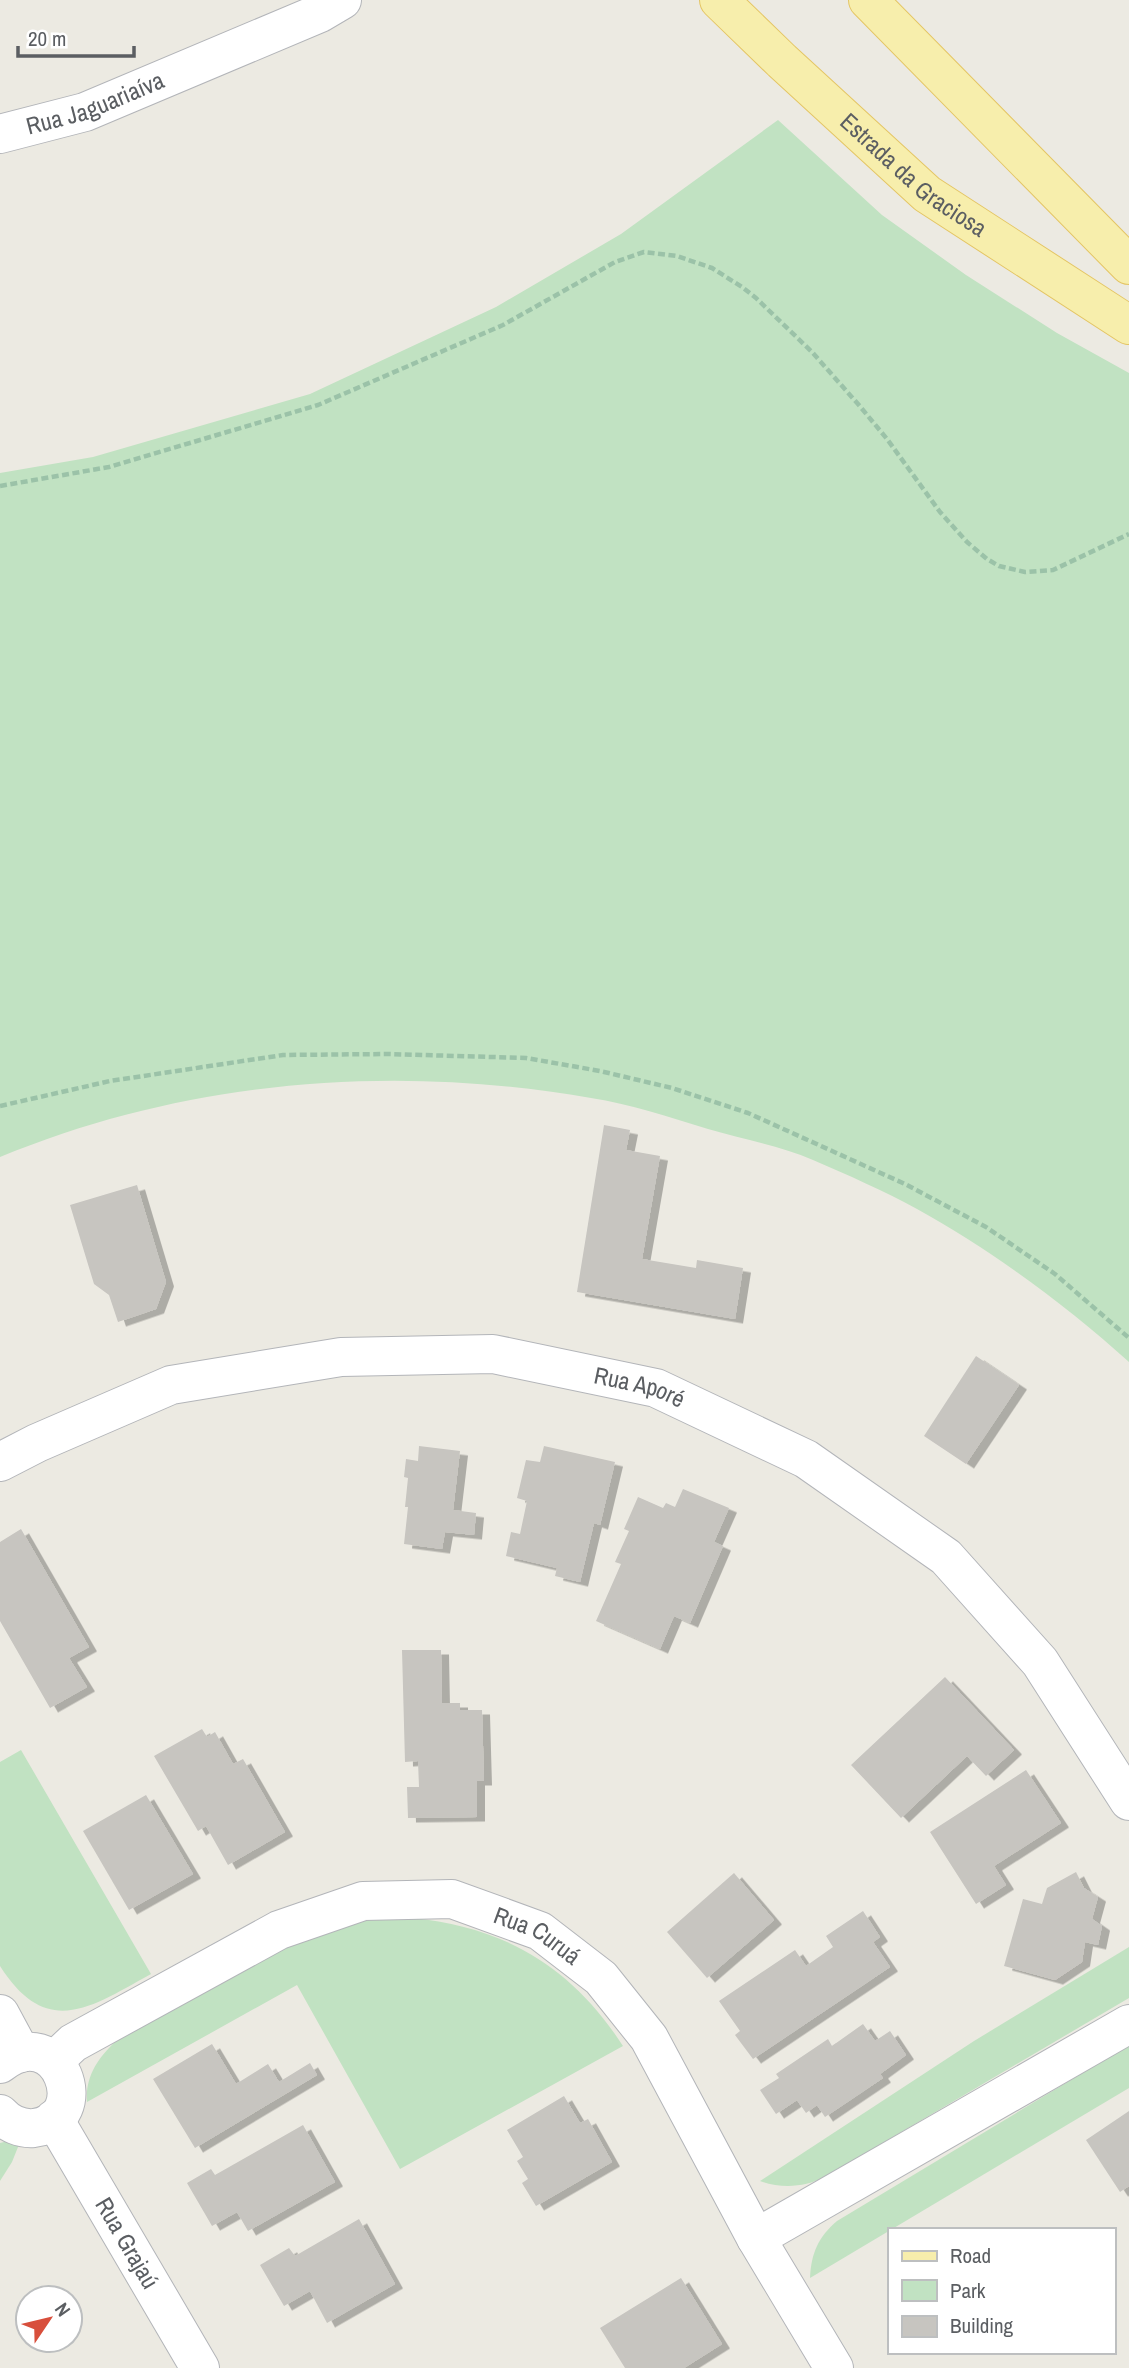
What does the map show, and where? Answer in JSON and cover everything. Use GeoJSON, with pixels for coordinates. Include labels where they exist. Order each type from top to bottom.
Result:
{"type":"FeatureCollection","features":[{"type":"Feature","properties":{"kind":"main road","name":"Estrada da Graciosa"},"geometry":{"type":"LineString","coordinates":[[719,0],[927,194],[1129,326]]}},
{"type":"Feature","properties":{"kind":"main road"},"geometry":{"type":"LineString","coordinates":[[868,0],[1129,265]]}},
{"type":"Feature","properties":{"kind":"street","name":"Rua Jaguariaíva"},"geometry":{"type":"LineString","coordinates":[[0,134],[85,112],[320,13],[342,0]]}},
{"type":"Feature","properties":{"kind":"street","name":"Rua Aporé"},"geometry":{"type":"LineString","coordinates":[[0,1462],[37,1443],[172,1385],[341,1357],[493,1354],[656,1388],[806,1459],[946,1557],[1040,1662],[1129,1801]]}},
{"type":"Feature","properties":{"kind":"street","name":"Rua Curuá"},"geometry":{"type":"LineString","coordinates":[[25,2059],[73,2043],[279,1930],[362,1901],[452,1899],[540,1931],[601,1978],[649,2038],[756,2238],[834,2368]]}},
{"type":"Feature","properties":{"kind":"street"},"geometry":{"type":"LineString","coordinates":[[0,2014],[25,2059],[66,2082],[67,2094],[64,2106],[54,2119],[37,2127],[14,2125],[0,2115]]}},
{"type":"Feature","properties":{"kind":"street"},"geometry":{"type":"LineString","coordinates":[[756,2238],[1129,2024]]}},
{"type":"Feature","properties":{"kind":"street","name":"Rua Grajaú"},"geometry":{"type":"LineString","coordinates":[[54,2119],[200,2368]]}},
{"type":"Feature","properties":{"kind":"path"},"geometry":{"type":"LineString","coordinates":[[0,486],[109,467],[318,405],[503,325],[615,262],[643,252],[652,252],[677,256],[712,268],[756,298],[812,352],[887,439],[940,512],[967,542],[987,559],[999,566],[1025,572],[1053,570],[1129,534]]}},
{"type":"Feature","properties":{"kind":"path"},"geometry":{"type":"LineString","coordinates":[[0,1106],[110,1081],[283,1055],[388,1054],[526,1058],[600,1071],[672,1088],[748,1113],[905,1184],[986,1227],[1055,1274],[1129,1338]]}},
{"type":"Feature","properties":{"kind":"green space"},"geometry":{"type":"Polygon","coordinates":[[[778,120],[882,215],[966,275],[1057,333],[1129,373],[1129,1362],[1080,1320],[1000,1260],[892,1196],[800,1155],[650,1111],[606,1101],[516,1087],[441,1082],[366,1081],[291,1086],[217,1095],[143,1110],[71,1131],[0,1157],[0,473],[93,457],[310,394],[496,307],[621,234],[778,120]]]}},
{"type":"Feature","properties":{"kind":"green space"},"geometry":{"type":"Polygon","coordinates":[[[21,1750],[151,1974],[109,1997],[71,2010],[53,2010],[35,2003],[18,1989],[0,1966],[0,1762],[21,1750]]]}},
{"type":"Feature","properties":{"kind":"green space"},"geometry":{"type":"Polygon","coordinates":[[[412,1918],[477,1931],[533,1956],[582,1994],[623,2046],[400,2169],[297,1985],[87,2102],[90,2076],[115,2042],[276,1948],[287,1942],[368,1920],[412,1918]]]}},
{"type":"Feature","properties":{"kind":"green space"},"geometry":{"type":"Polygon","coordinates":[[[1129,1947],[1129,1998],[825,2177],[793,2186],[760,2181],[974,2041],[1129,1947]]]}},
{"type":"Feature","properties":{"kind":"green space"},"geometry":{"type":"Polygon","coordinates":[[[1129,2045],[1129,2088],[894,2228],[888,2228],[888,2232],[810,2278],[817,2246],[837,2221],[1129,2045]]]}},
{"type":"Feature","properties":{"kind":"green space"},"geometry":{"type":"Polygon","coordinates":[[[20,2142],[0,2181],[0,2143],[20,2142]]]}},
{"type":"Feature","properties":{"kind":"building"},"geometry":{"type":"Polygon","coordinates":[[[604,1125],[630,1130],[626,1150],[660,1156],[642,1259],[696,1268],[697,1260],[743,1268],[735,1319],[577,1292],[604,1125]]]}},
{"type":"Feature","properties":{"kind":"building"},"geometry":{"type":"Polygon","coordinates":[[[137,1185],[166,1282],[156,1309],[118,1322],[109,1295],[94,1284],[70,1205],[137,1185]]]}},
{"type":"Feature","properties":{"kind":"building"},"geometry":{"type":"Polygon","coordinates":[[[976,1356],[1019,1385],[966,1464],[924,1436],[976,1356]]]}},
{"type":"Feature","properties":{"kind":"building"},"geometry":{"type":"Polygon","coordinates":[[[419,1446],[460,1451],[453,1510],[476,1513],[474,1535],[445,1532],[442,1549],[404,1544],[408,1507],[405,1507],[408,1478],[404,1477],[406,1459],[418,1461],[419,1446]]]}},
{"type":"Feature","properties":{"kind":"building"},"geometry":{"type":"Polygon","coordinates":[[[544,1446],[615,1462],[600,1525],[594,1523],[580,1582],[555,1576],[557,1568],[506,1556],[511,1532],[520,1534],[527,1501],[517,1498],[526,1460],[540,1462],[544,1446]]]}},
{"type":"Feature","properties":{"kind":"building"},"geometry":{"type":"Polygon","coordinates":[[[683,1489],[729,1508],[714,1542],[723,1546],[690,1623],[674,1616],[660,1649],[596,1621],[621,1564],[615,1562],[629,1531],[624,1529],[638,1497],[663,1508],[666,1503],[675,1507],[683,1489]]]}},
{"type":"Feature","properties":{"kind":"building"},"geometry":{"type":"Polygon","coordinates":[[[21,1529],[89,1647],[69,1658],[87,1687],[50,1708],[0,1621],[0,1542],[21,1529]]]}},
{"type":"Feature","properties":{"kind":"building"},"geometry":{"type":"Polygon","coordinates":[[[402,1650],[441,1650],[442,1703],[460,1703],[460,1710],[482,1710],[484,1781],[477,1781],[477,1817],[408,1818],[407,1787],[419,1787],[418,1761],[405,1762],[402,1650]]]}},
{"type":"Feature","properties":{"kind":"building"},"geometry":{"type":"Polygon","coordinates":[[[945,1677],[1014,1750],[986,1776],[967,1756],[901,1818],[851,1765],[945,1677]]]}},
{"type":"Feature","properties":{"kind":"building"},"geometry":{"type":"Polygon","coordinates":[[[202,1729],[207,1737],[215,1732],[233,1764],[243,1759],[285,1832],[228,1865],[206,1826],[198,1831],[154,1756],[202,1729]]]}},
{"type":"Feature","properties":{"kind":"building"},"geometry":{"type":"Polygon","coordinates":[[[1026,1770],[1061,1823],[994,1866],[1006,1885],[976,1904],[930,1832],[1026,1770]]]}},
{"type":"Feature","properties":{"kind":"building"},"geometry":{"type":"Polygon","coordinates":[[[146,1795],[193,1874],[129,1910],[83,1831],[146,1795]]]}},
{"type":"Feature","properties":{"kind":"building"},"geometry":{"type":"Polygon","coordinates":[[[1076,1872],[1084,1888],[1098,1897],[1092,1919],[1102,1926],[1098,1945],[1085,1942],[1082,1962],[1055,1980],[1004,1966],[1023,1899],[1042,1904],[1047,1888],[1076,1872]]]}},
{"type":"Feature","properties":{"kind":"building"},"geometry":{"type":"Polygon","coordinates":[[[734,1873],[774,1920],[707,1978],[667,1932],[734,1873]]]}},
{"type":"Feature","properties":{"kind":"building"},"geometry":{"type":"Polygon","coordinates":[[[863,1911],[880,1937],[873,1942],[890,1967],[753,2059],[735,2035],[740,2031],[719,2001],[795,1950],[806,1966],[833,1947],[826,1936],[863,1911]]]}},
{"type":"Feature","properties":{"kind":"building"},"geometry":{"type":"Polygon","coordinates":[[[863,2024],[875,2041],[890,2031],[906,2055],[880,2074],[883,2078],[825,2117],[817,2105],[806,2113],[797,2100],[776,2114],[760,2090],[779,2078],[776,2074],[828,2039],[832,2046],[863,2024]]]}},
{"type":"Feature","properties":{"kind":"building"},"geometry":{"type":"Polygon","coordinates":[[[212,2044],[236,2084],[268,2064],[279,2082],[310,2063],[317,2075],[195,2148],[153,2079],[212,2044]]]}},
{"type":"Feature","properties":{"kind":"building"},"geometry":{"type":"Polygon","coordinates":[[[564,2096],[580,2123],[588,2119],[612,2162],[536,2206],[522,2183],[528,2179],[517,2161],[523,2157],[507,2130],[564,2096]]]}},
{"type":"Feature","properties":{"kind":"building"},"geometry":{"type":"Polygon","coordinates":[[[1129,2111],[1129,2186],[1120,2192],[1086,2140],[1129,2111]]]}},
{"type":"Feature","properties":{"kind":"building"},"geometry":{"type":"Polygon","coordinates":[[[303,2125],[335,2182],[248,2231],[237,2212],[212,2226],[187,2183],[211,2169],[215,2175],[303,2125]]]}},
{"type":"Feature","properties":{"kind":"building"},"geometry":{"type":"Polygon","coordinates":[[[359,2219],[395,2284],[327,2323],[310,2291],[284,2306],[260,2265],[289,2248],[295,2256],[359,2219]]]}},
{"type":"Feature","properties":{"kind":"building"},"geometry":{"type":"Polygon","coordinates":[[[681,2278],[722,2344],[684,2368],[625,2368],[600,2328],[681,2278]]]}}]}
